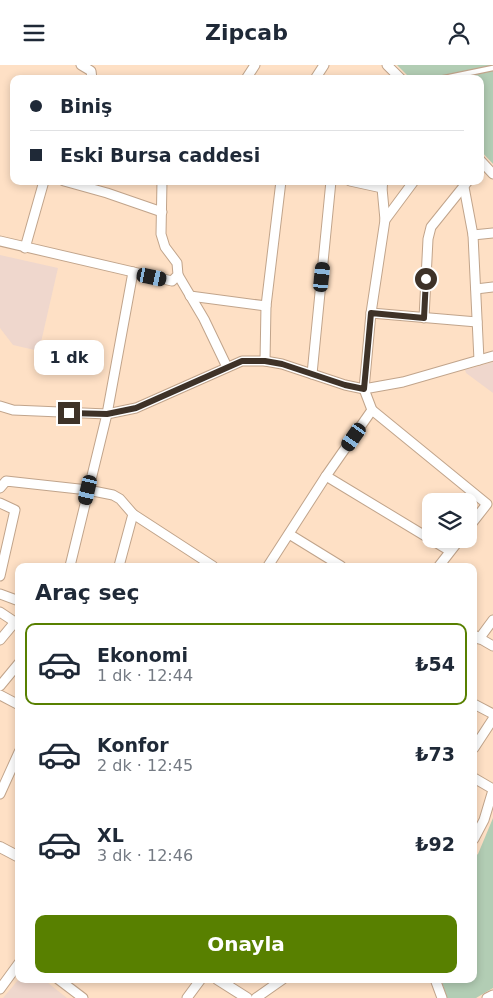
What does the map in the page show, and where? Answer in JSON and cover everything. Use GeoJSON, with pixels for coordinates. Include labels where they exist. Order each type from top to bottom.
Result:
{"type":"FeatureCollection","features":[{"type":"Feature","properties":{"kind":"street"},"geometry":{"type":"LineString","coordinates":[[81,65],[91,71],[92,75]]}},
{"type":"Feature","properties":{"kind":"street"},"geometry":{"type":"LineString","coordinates":[[387,65],[396,75]]}},
{"type":"Feature","properties":{"kind":"street"},"geometry":{"type":"LineString","coordinates":[[25,248],[43,185]]}},
{"type":"Feature","properties":{"kind":"street"},"geometry":{"type":"LineString","coordinates":[[78,185],[162,212]]}},
{"type":"Feature","properties":{"kind":"street"},"geometry":{"type":"LineString","coordinates":[[162,185],[161,233],[165,247],[177,263],[178,275],[204,319],[226,367]]}},
{"type":"Feature","properties":{"kind":"street"},"geometry":{"type":"LineString","coordinates":[[265,361],[266,306],[281,185]]}},
{"type":"Feature","properties":{"kind":"street"},"geometry":{"type":"LineString","coordinates":[[312,374],[331,185]]}},
{"type":"Feature","properties":{"kind":"street"},"geometry":{"type":"LineString","coordinates":[[383,185],[385,220],[371,313],[364,389],[372,410],[474,493]]}},
{"type":"Feature","properties":{"kind":"street"},"geometry":{"type":"LineString","coordinates":[[385,220],[411,185]]}},
{"type":"Feature","properties":{"kind":"street"},"geometry":{"type":"LineString","coordinates":[[424,318],[428,239],[431,227],[465,185]]}},
{"type":"Feature","properties":{"kind":"street"},"geometry":{"type":"LineString","coordinates":[[466,185],[476,289],[479,360]]}},
{"type":"Feature","properties":{"kind":"street"},"geometry":{"type":"LineString","coordinates":[[472,235],[493,233]]}},
{"type":"Feature","properties":{"kind":"street"},"geometry":{"type":"LineString","coordinates":[[0,241],[172,281],[178,275]]}},
{"type":"Feature","properties":{"kind":"street"},"geometry":{"type":"LineString","coordinates":[[71,563],[107,414],[133,272]]}},
{"type":"Feature","properties":{"kind":"street"},"geometry":{"type":"LineString","coordinates":[[476,289],[493,287]]}},
{"type":"Feature","properties":{"kind":"street"},"geometry":{"type":"LineString","coordinates":[[190,296],[266,306]]}},
{"type":"Feature","properties":{"kind":"street"},"geometry":{"type":"LineString","coordinates":[[371,313],[477,322]]}},
{"type":"Feature","properties":{"kind":"street"},"geometry":{"type":"LineString","coordinates":[[0,406],[13,410],[107,414],[136,408],[242,361],[265,361],[282,364],[345,385],[364,389],[403,382],[493,356]]}},
{"type":"Feature","properties":{"kind":"street"},"geometry":{"type":"LineString","coordinates":[[270,563],[326,476],[372,410]]}},
{"type":"Feature","properties":{"kind":"street"},"geometry":{"type":"LineString","coordinates":[[326,476],[450,551]]}},
{"type":"Feature","properties":{"kind":"street"},"geometry":{"type":"LineString","coordinates":[[0,488],[6,481],[88,490],[113,495],[120,499],[133,514],[208,563]]}},
{"type":"Feature","properties":{"kind":"street"},"geometry":{"type":"LineString","coordinates":[[477,496],[487,504],[477,517]]}},
{"type":"Feature","properties":{"kind":"street"},"geometry":{"type":"LineString","coordinates":[[0,503],[15,510],[0,576]]}},
{"type":"Feature","properties":{"kind":"street"},"geometry":{"type":"LineString","coordinates":[[120,563],[133,514]]}},
{"type":"Feature","properties":{"kind":"street"},"geometry":{"type":"LineString","coordinates":[[289,534],[336,563]]}},
{"type":"Feature","properties":{"kind":"street"},"geometry":{"type":"LineString","coordinates":[[441,563],[452,548]]}},
{"type":"Feature","properties":{"kind":"street"},"geometry":{"type":"LineString","coordinates":[[0,595],[15,600]]}},
{"type":"Feature","properties":{"kind":"street"},"geometry":{"type":"LineString","coordinates":[[0,612],[15,622],[0,640]]}},
{"type":"Feature","properties":{"kind":"street"},"geometry":{"type":"LineString","coordinates":[[477,636],[493,620]]}},
{"type":"Feature","properties":{"kind":"street"},"geometry":{"type":"LineString","coordinates":[[477,638],[493,646]]}},
{"type":"Feature","properties":{"kind":"street"},"geometry":{"type":"LineString","coordinates":[[0,687],[15,668]]}},
{"type":"Feature","properties":{"kind":"street"},"geometry":{"type":"LineString","coordinates":[[0,695],[15,703]]}},
{"type":"Feature","properties":{"kind":"street"},"geometry":{"type":"LineString","coordinates":[[477,706],[493,714]]}},
{"type":"Feature","properties":{"kind":"street"},"geometry":{"type":"LineString","coordinates":[[477,743],[493,719]]}},
{"type":"Feature","properties":{"kind":"street"},"geometry":{"type":"LineString","coordinates":[[0,794],[15,761]]}},
{"type":"Feature","properties":{"kind":"street"},"geometry":{"type":"LineString","coordinates":[[477,780],[493,790],[484,820],[477,833]]}},
{"type":"Feature","properties":{"kind":"street"},"geometry":{"type":"LineString","coordinates":[[0,847],[15,855]]}},
{"type":"Feature","properties":{"kind":"street"},"geometry":{"type":"LineString","coordinates":[[0,989],[15,968]]}},
{"type":"Feature","properties":{"kind":"street"},"geometry":{"type":"LineString","coordinates":[[63,983],[83,998]]}},
{"type":"Feature","properties":{"kind":"street"},"geometry":{"type":"LineString","coordinates":[[187,998],[198,983]]}},
{"type":"Feature","properties":{"kind":"street"},"geometry":{"type":"LineString","coordinates":[[223,983],[247,998]]}},
{"type":"Feature","properties":{"kind":"street"},"geometry":{"type":"LineString","coordinates":[[256,998],[277,983]]}},
{"type":"Feature","properties":{"kind":"street"},"geometry":{"type":"LineString","coordinates":[[436,983],[442,998]]}},
{"type":"Feature","properties":{"kind":"street"},"geometry":{"type":"LineString","coordinates":[[487,998],[493,995]]}},
{"type":"Feature","properties":{"kind":"lane"},"geometry":{"type":"LineString","coordinates":[[459,75],[493,68]]}},
{"type":"Feature","properties":{"kind":"shaded area"},"geometry":{"type":"Polygon","coordinates":[[[0,255],[58,268],[39,351],[13,345],[0,328],[0,255]]]}},
{"type":"Feature","properties":{"kind":"shaded area"},"geometry":{"type":"Polygon","coordinates":[[[493,362],[493,393],[466,373],[465,370],[493,362]]]}},
{"type":"Feature","properties":{"kind":"shaded area"},"geometry":{"type":"Polygon","coordinates":[[[16,983],[48,983],[67,998],[3,998],[16,983]]]}},
{"type":"Feature","properties":{"kind":"green space"},"geometry":{"type":"Polygon","coordinates":[[[397,65],[493,65],[493,164],[484,154],[484,75],[407,75],[397,65]]]}},
{"type":"Feature","properties":{"kind":"green space"},"geometry":{"type":"Polygon","coordinates":[[[493,818],[493,988],[476,998],[447,998],[442,983],[477,983],[478,854],[493,818]]]}},
{"type":"Feature","properties":{"kind":"route"},"geometry":{"type":"LineString","coordinates":[[69,413],[107,414],[136,408],[242,361],[265,361],[282,364],[345,385],[364,389],[371,313],[424,318],[426,279]]}}]}
